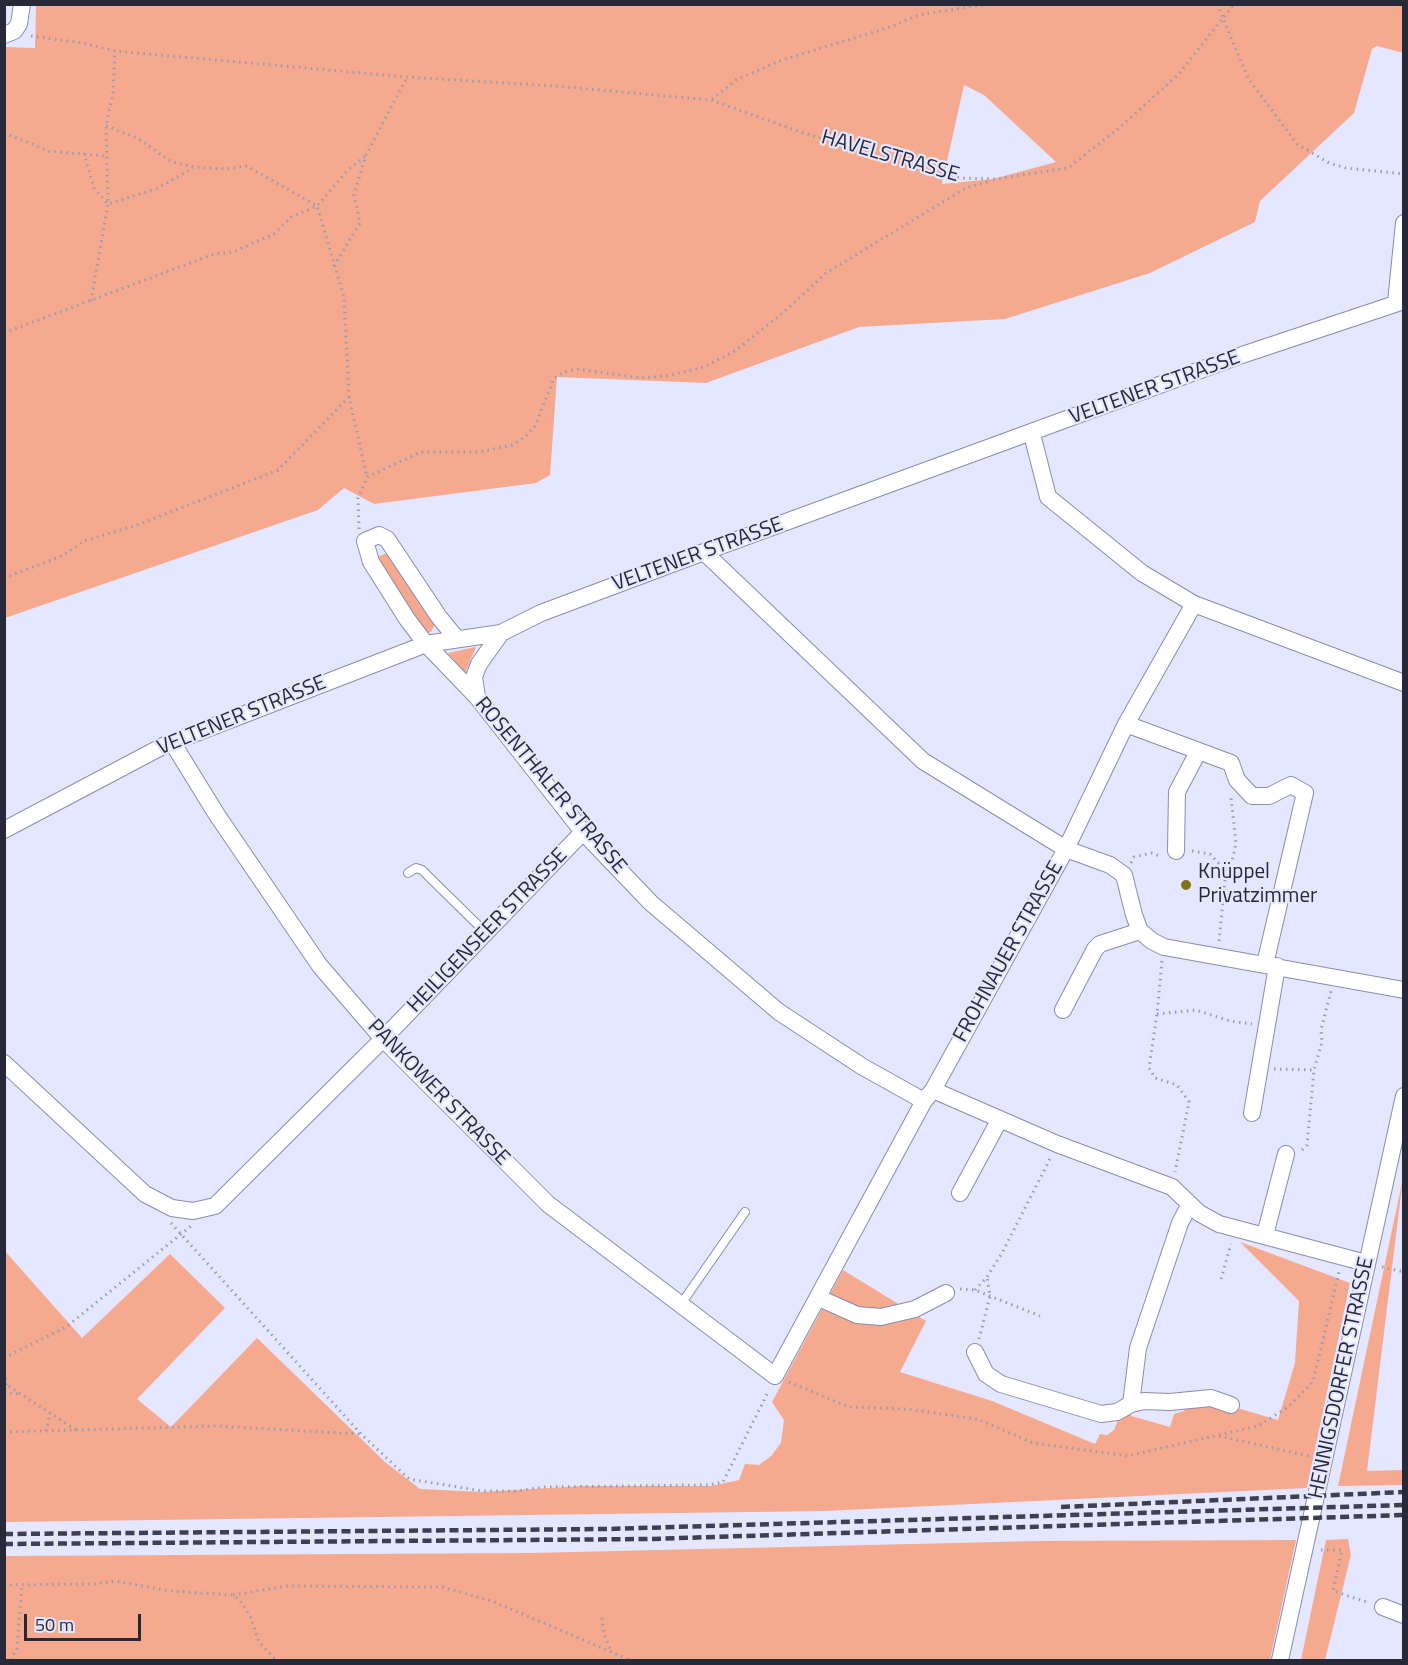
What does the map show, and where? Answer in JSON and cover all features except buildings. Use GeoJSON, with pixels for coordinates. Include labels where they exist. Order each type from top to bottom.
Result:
{"type":"FeatureCollection","features":[{"type":"Feature","properties":{"kind":"street"},"geometry":{"type":"LineString","coordinates":[[9,33],[19,24],[22,4]]}},
{"type":"Feature","properties":{"kind":"street"},"geometry":{"type":"LineString","coordinates":[[1400,302],[1404,223]]}},
{"type":"Feature","properties":{"kind":"street","name":"VELTENER STRASSE"},"geometry":{"type":"LineString","coordinates":[[4,830],[172,742],[426,644],[501,633],[541,613],[704,552],[1032,434],[1233,358],[1400,302]]}},
{"type":"Feature","properties":{"kind":"street"},"geometry":{"type":"LineString","coordinates":[[1032,434],[1048,497],[1142,573],[1194,604],[1404,683]]}},
{"type":"Feature","properties":{"kind":"street"},"geometry":{"type":"LineString","coordinates":[[365,541],[379,535],[387,538],[439,617],[458,639]]}},
{"type":"Feature","properties":{"kind":"street","name":"ROSENTHALER STRASSE"},"geometry":{"type":"LineString","coordinates":[[365,541],[370,562],[407,619],[426,644],[477,698],[583,832],[651,903],[747,987],[863,1067],[929,1095],[1000,1119],[1058,1144],[1173,1187],[1207,1218],[1235,1228],[1366,1263]]}},
{"type":"Feature","properties":{"kind":"street"},"geometry":{"type":"LineString","coordinates":[[704,552],[923,761],[1066,849],[1110,865],[1124,875],[1140,931],[1164,947],[1404,990]]}},
{"type":"Feature","properties":{"kind":"street","name":"FROHNAUER STRASSE"},"geometry":{"type":"LineString","coordinates":[[776,1376],[1066,849],[1126,724],[1194,604]]}},
{"type":"Feature","properties":{"kind":"street"},"geometry":{"type":"LineString","coordinates":[[477,698],[474,677],[479,664],[501,633]]}},
{"type":"Feature","properties":{"kind":"street"},"geometry":{"type":"LineString","coordinates":[[1126,724],[1231,763],[1237,780],[1252,796],[1269,796],[1291,785],[1305,793],[1271,965],[1252,1113]]}},
{"type":"Feature","properties":{"kind":"street","name":"PANKOWER STRASSE"},"geometry":{"type":"LineString","coordinates":[[172,742],[211,806],[320,966],[383,1039],[548,1204],[776,1376]]}},
{"type":"Feature","properties":{"kind":"street"},"geometry":{"type":"LineString","coordinates":[[1176,853],[1177,792],[1198,752]]}},
{"type":"Feature","properties":{"kind":"street","name":"HEILIGENSEER STRASSE"},"geometry":{"type":"LineString","coordinates":[[215,1206],[383,1039],[583,832]]}},
{"type":"Feature","properties":{"kind":"street"},"geometry":{"type":"LineString","coordinates":[[1063,1010],[1095,949],[1100,944],[1140,931]]}},
{"type":"Feature","properties":{"kind":"street"},"geometry":{"type":"LineString","coordinates":[[4,1063],[145,1194],[172,1208],[194,1211],[215,1206]]}},
{"type":"Feature","properties":{"kind":"street","name":"HENNIGSDORFER STRASSE"},"geometry":{"type":"LineString","coordinates":[[1280,1660],[1404,1096]]}},
{"type":"Feature","properties":{"kind":"street"},"geometry":{"type":"LineString","coordinates":[[960,1193],[1000,1119]]}},
{"type":"Feature","properties":{"kind":"street"},"geometry":{"type":"LineString","coordinates":[[1265,1235],[1286,1154]]}},
{"type":"Feature","properties":{"kind":"street"},"geometry":{"type":"LineString","coordinates":[[1131,1404],[1137,1348],[1180,1223],[1190,1204]]}},
{"type":"Feature","properties":{"kind":"street"},"geometry":{"type":"LineString","coordinates":[[819,1298],[857,1315],[881,1317],[915,1309],[946,1293]]}},
{"type":"Feature","properties":{"kind":"street"},"geometry":{"type":"LineString","coordinates":[[975,1352],[979,1365],[986,1374],[1000,1384],[1101,1414],[1117,1412],[1131,1404],[1144,1401],[1170,1402],[1211,1398],[1232,1405]]}},
{"type":"Feature","properties":{"kind":"street"},"geometry":{"type":"LineString","coordinates":[[1383,1607],[1404,1615]]}},
{"type":"Feature","properties":{"kind":"lane"},"geometry":{"type":"LineString","coordinates":[[408,873],[416,868],[422,870],[486,933]]}},
{"type":"Feature","properties":{"kind":"lane"},"geometry":{"type":"LineString","coordinates":[[681,1304],[746,1212]]}},
{"type":"Feature","properties":{"kind":"path"},"geometry":{"type":"LineString","coordinates":[[711,100],[736,80],[779,61],[890,27],[918,15],[988,4]]}},
{"type":"Feature","properties":{"kind":"path"},"geometry":{"type":"LineString","coordinates":[[1217,4],[1248,78],[1297,144],[1329,163],[1346,168],[1404,174]]}},
{"type":"Feature","properties":{"kind":"path","name":"HAVELSTRASSE"},"geometry":{"type":"LineString","coordinates":[[9,33],[115,51],[407,77],[555,86],[711,100],[795,130],[918,169],[960,178],[995,180],[1068,168],[1119,128],[1178,75],[1234,4]]}},
{"type":"Feature","properties":{"kind":"path"},"geometry":{"type":"LineString","coordinates":[[92,301],[108,204],[106,126],[113,92],[115,51]]}},
{"type":"Feature","properties":{"kind":"path"},"geometry":{"type":"LineString","coordinates":[[334,266],[360,223],[354,195],[366,155],[407,77]]}},
{"type":"Feature","properties":{"kind":"path"},"geometry":{"type":"LineString","coordinates":[[106,126],[137,138],[172,162],[194,167],[225,169],[247,166],[317,206],[344,297],[349,397],[367,477],[358,498],[357,526],[365,541]]}},
{"type":"Feature","properties":{"kind":"path"},"geometry":{"type":"LineString","coordinates":[[4,133],[49,151],[105,156]]}},
{"type":"Feature","properties":{"kind":"path"},"geometry":{"type":"LineString","coordinates":[[84,153],[93,188],[108,204]]}},
{"type":"Feature","properties":{"kind":"path"},"geometry":{"type":"LineString","coordinates":[[4,333],[214,254],[233,252],[274,234],[291,217],[317,206],[346,172],[366,155]]}},
{"type":"Feature","properties":{"kind":"path"},"geometry":{"type":"LineString","coordinates":[[108,204],[156,189],[194,167]]}},
{"type":"Feature","properties":{"kind":"path"},"geometry":{"type":"LineString","coordinates":[[367,477],[421,452],[480,452],[512,445],[524,438],[535,426],[554,378],[564,372],[577,369],[642,378],[666,376],[704,367],[735,351],[785,311],[826,273],[966,188],[995,180]]}},
{"type":"Feature","properties":{"kind":"path"},"geometry":{"type":"LineString","coordinates":[[4,578],[62,556],[84,540],[137,525],[278,470],[349,397]]}},
{"type":"Feature","properties":{"kind":"path"},"geometry":{"type":"LineString","coordinates":[[1218,955],[1226,871],[1232,862],[1236,843],[1231,796]]}},
{"type":"Feature","properties":{"kind":"path"},"geometry":{"type":"LineString","coordinates":[[1124,875],[1134,857],[1152,853],[1210,854],[1226,871]]}},
{"type":"Feature","properties":{"kind":"path"},"geometry":{"type":"LineString","coordinates":[[1164,947],[1149,1068],[1150,1074],[1175,1083],[1189,1105],[1173,1187]]}},
{"type":"Feature","properties":{"kind":"path"},"geometry":{"type":"LineString","coordinates":[[1307,1145],[1314,1070],[1322,1042],[1321,1029],[1330,993]]}},
{"type":"Feature","properties":{"kind":"path"},"geometry":{"type":"LineString","coordinates":[[1157,1014],[1196,1010],[1230,1021],[1253,1024]]}},
{"type":"Feature","properties":{"kind":"path"},"geometry":{"type":"LineString","coordinates":[[1271,1069],[1314,1070]]}},
{"type":"Feature","properties":{"kind":"path"},"geometry":{"type":"LineString","coordinates":[[975,1290],[987,1277],[1058,1144]]}},
{"type":"Feature","properties":{"kind":"path"},"geometry":{"type":"LineString","coordinates":[[4,1358],[66,1328],[215,1206]]}},
{"type":"Feature","properties":{"kind":"path"},"geometry":{"type":"LineString","coordinates":[[166,1218],[361,1434],[409,1479],[482,1491],[516,1491],[545,1487],[709,1485],[723,1482],[776,1376]]}},
{"type":"Feature","properties":{"kind":"path"},"geometry":{"type":"LineString","coordinates":[[1221,1280],[1235,1228]]}},
{"type":"Feature","properties":{"kind":"path"},"geometry":{"type":"LineString","coordinates":[[1366,1263],[1404,1272]]}},
{"type":"Feature","properties":{"kind":"path"},"geometry":{"type":"LineString","coordinates":[[982,1328],[990,1296],[987,1277]]}},
{"type":"Feature","properties":{"kind":"path"},"geometry":{"type":"LineString","coordinates":[[946,1293],[964,1288],[975,1290],[1040,1316]]}},
{"type":"Feature","properties":{"kind":"path"},"geometry":{"type":"LineString","coordinates":[[4,1372],[6,1384],[76,1430]]}},
{"type":"Feature","properties":{"kind":"path"},"geometry":{"type":"LineString","coordinates":[[4,1393],[21,1394]]}},
{"type":"Feature","properties":{"kind":"path"},"geometry":{"type":"LineString","coordinates":[[46,1431],[50,1413]]}},
{"type":"Feature","properties":{"kind":"path"},"geometry":{"type":"LineString","coordinates":[[4,1432],[215,1426],[361,1434]]}},
{"type":"Feature","properties":{"kind":"path"},"geometry":{"type":"LineString","coordinates":[[1217,1436],[1325,1458]]}},
{"type":"Feature","properties":{"kind":"path"},"geometry":{"type":"LineString","coordinates":[[1305,1550],[1342,1550],[1333,1591],[1383,1607]]}},
{"type":"Feature","properties":{"kind":"path"},"geometry":{"type":"LineString","coordinates":[[4,1584],[96,1584],[115,1581],[162,1590],[233,1595],[287,1586],[351,1584],[442,1587],[492,1601],[630,1660]]}},
{"type":"Feature","properties":{"kind":"path"},"geometry":{"type":"LineString","coordinates":[[11,1660],[17,1648],[21,1584]]}},
{"type":"Feature","properties":{"kind":"path"},"geometry":{"type":"LineString","coordinates":[[233,1595],[250,1616],[259,1642],[276,1660]]}},
{"type":"Feature","properties":{"kind":"path"},"geometry":{"type":"LineString","coordinates":[[603,1618],[604,1635],[610,1651]]}},
{"type":"Feature","properties":{"kind":"shaded area"},"geometry":{"type":"Polygon","coordinates":[[[1403,4],[1404,53],[1377,46],[1372,49],[1354,113],[1260,201],[1255,222],[1150,273],[1005,319],[859,327],[706,383],[557,377],[550,475],[536,483],[374,504],[344,488],[318,510],[5,618],[5,47],[35,48],[36,5],[1403,4]],[[964,85],[942,184],[993,179],[1056,162],[984,95],[964,85]]]}},
{"type":"Feature","properties":{"kind":"shaded area"},"geometry":{"type":"Polygon","coordinates":[[[387,553],[396,560],[435,624],[431,632],[424,632],[377,557],[387,553]]]}},
{"type":"Feature","properties":{"kind":"shaded area"},"geometry":{"type":"Polygon","coordinates":[[[476,647],[465,673],[448,653],[476,647]]]}},
{"type":"Feature","properties":{"kind":"shaded area"},"geometry":{"type":"Polygon","coordinates":[[[1403,1178],[1367,1471],[1403,1470],[1403,1485],[1338,1486],[1403,1178]]]}},
{"type":"Feature","properties":{"kind":"shaded area"},"geometry":{"type":"Polygon","coordinates":[[[1240,1242],[1350,1283],[1307,1488],[826,1511],[5,1522],[4,1250],[82,1338],[170,1254],[225,1308],[137,1399],[171,1427],[257,1338],[385,1462],[420,1489],[482,1492],[582,1486],[711,1486],[739,1480],[745,1464],[759,1465],[771,1456],[781,1443],[784,1420],[772,1402],[843,1270],[926,1321],[900,1372],[992,1401],[1095,1444],[1100,1434],[1107,1435],[1114,1430],[1122,1411],[1134,1404],[1131,1416],[1170,1427],[1174,1414],[1184,1411],[1193,1395],[1278,1420],[1295,1363],[1299,1301],[1240,1242]]]}},
{"type":"Feature","properties":{"kind":"shaded area"},"geometry":{"type":"Polygon","coordinates":[[[1348,1539],[1351,1555],[1325,1660],[1301,1660],[1326,1540],[1348,1539]]]}},
{"type":"Feature","properties":{"kind":"shaded area"},"geometry":{"type":"Polygon","coordinates":[[[1296,1540],[1270,1660],[5,1660],[5,1556],[532,1553],[1039,1541],[1296,1540]]]}},
{"type":"Feature","properties":{"kind":"railway"},"geometry":{"type":"LineString","coordinates":[[1061,1507],[1404,1492]]}},
{"type":"Feature","properties":{"kind":"railway"},"geometry":{"type":"LineString","coordinates":[[4,1534],[608,1529],[1404,1505]]}},
{"type":"Feature","properties":{"kind":"railway"},"geometry":{"type":"LineString","coordinates":[[4,1544],[650,1539],[1404,1515]]}},
{"type":"Feature","properties":{"kind":"place","name":"Knüppel Privatzimmer"},"geometry":{"type":"Point","coordinates":[1186,885]}}]}
